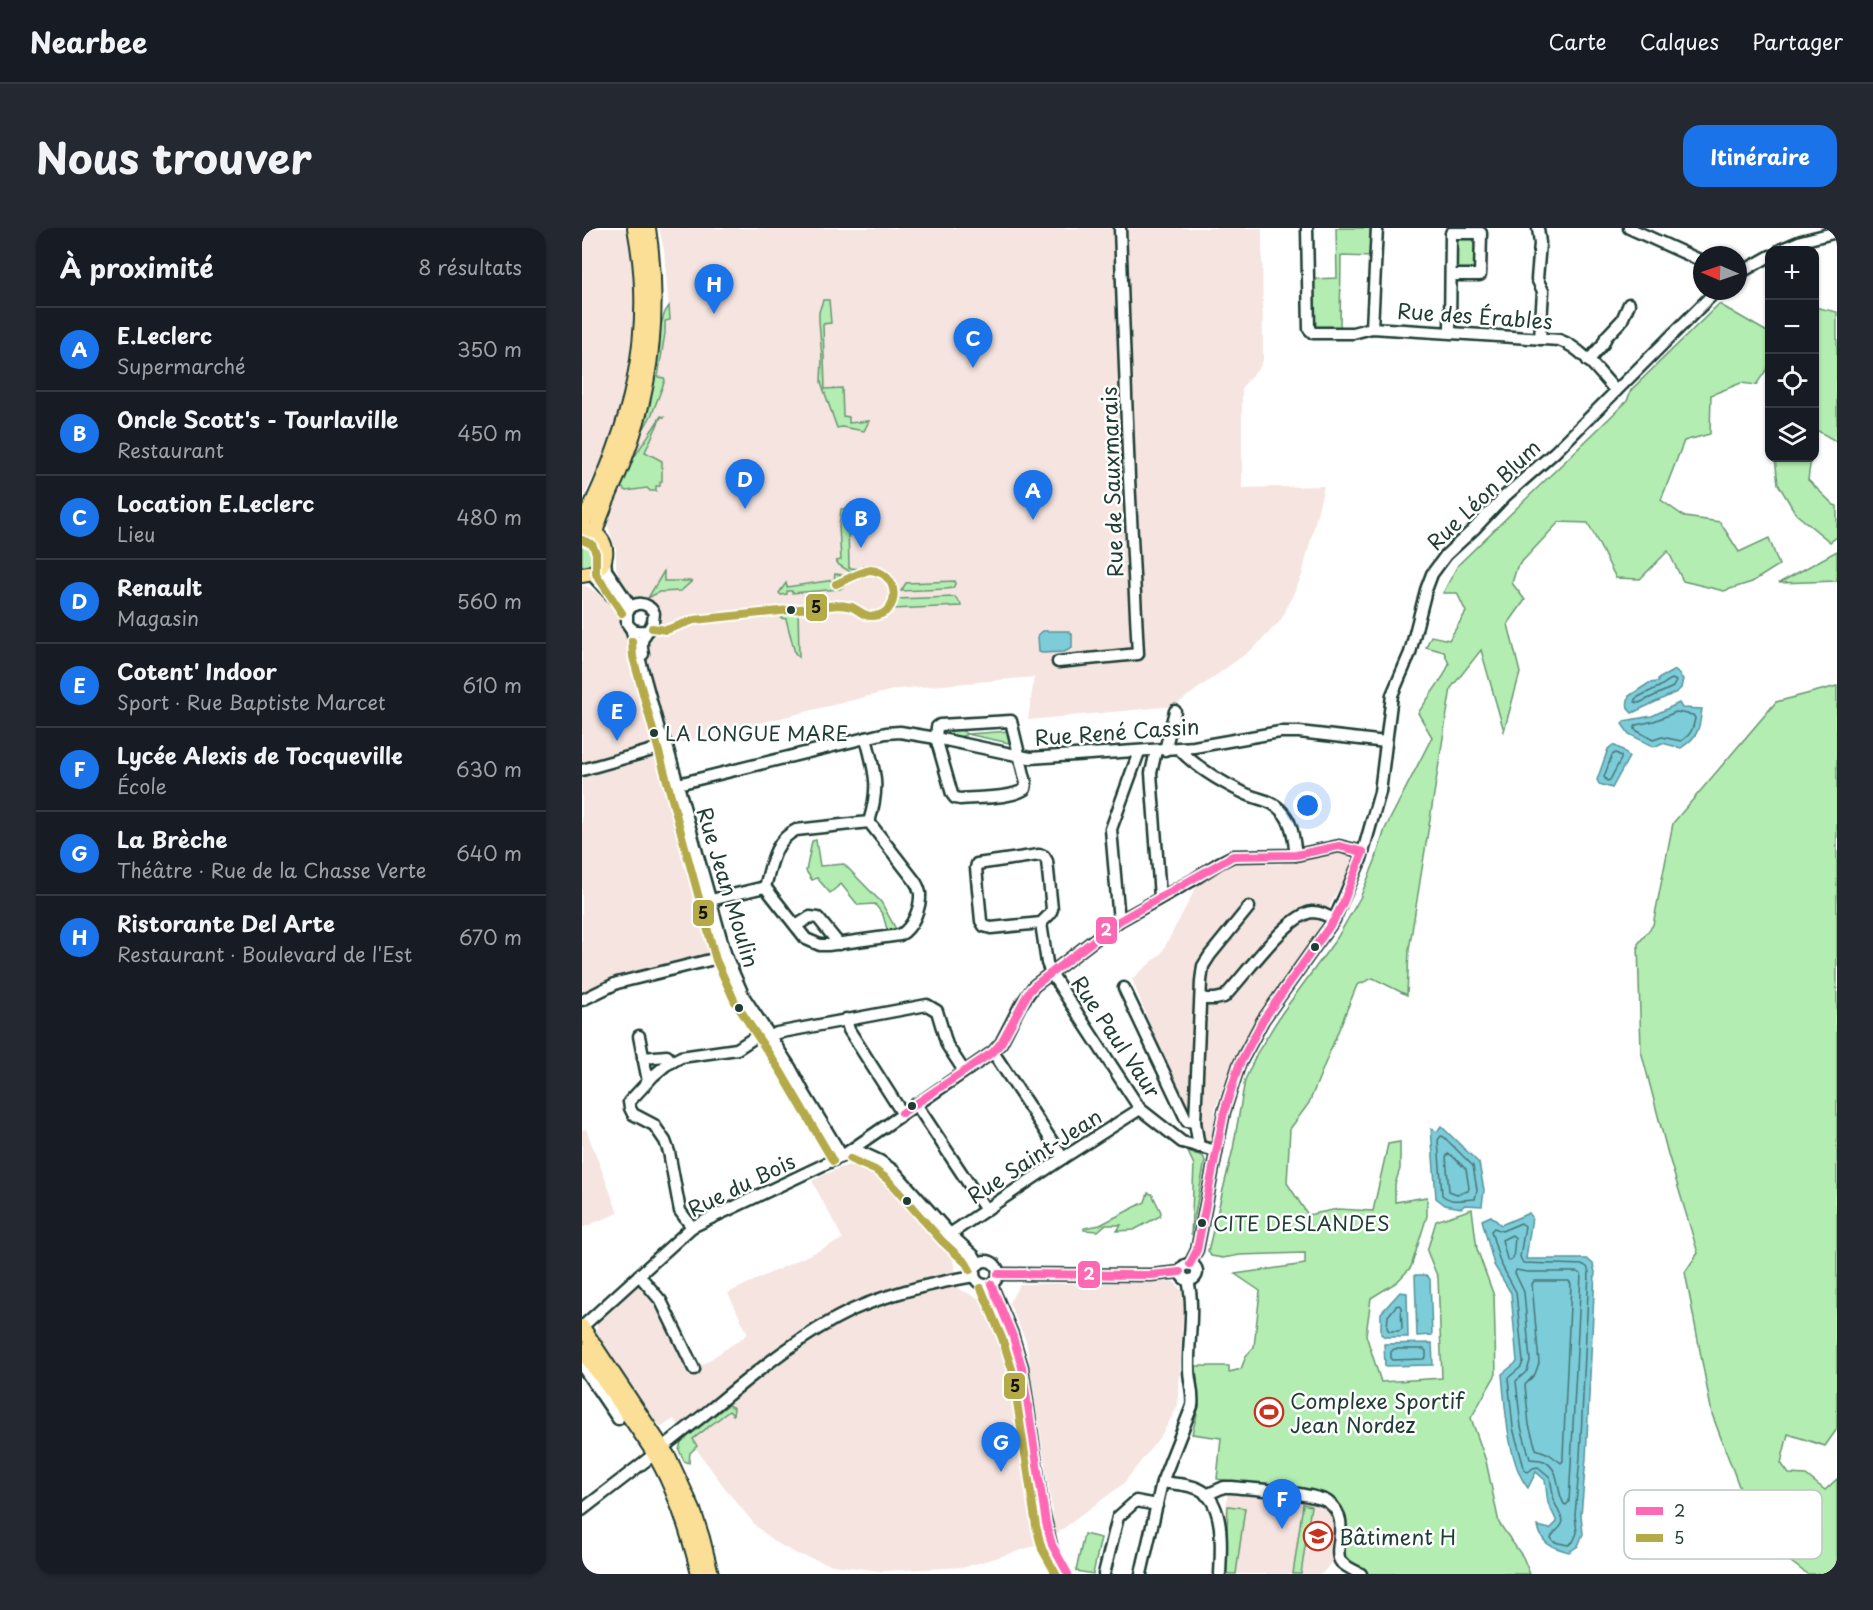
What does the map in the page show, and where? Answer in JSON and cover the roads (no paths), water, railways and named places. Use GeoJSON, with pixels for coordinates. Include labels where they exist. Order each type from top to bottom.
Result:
{"type":"FeatureCollection","features":[{"type":"Feature","properties":{"kind":"main road"},"geometry":{"type":"LineString","coordinates":[[586,529],[619,441],[636,378],[643,313],[639,249],[635,228]]}},
{"type":"Feature","properties":{"kind":"main road"},"geometry":{"type":"LineString","coordinates":[[586,529],[598,520],[624,460],[638,420],[647,382],[654,310],[654,281],[648,228]]}},
{"type":"Feature","properties":{"kind":"main road"},"geometry":{"type":"LineString","coordinates":[[586,529],[604,544],[605,559],[597,570],[586,574]]}},
{"type":"Feature","properties":{"kind":"main road"},"geometry":{"type":"LineString","coordinates":[[582,1327],[688,1497],[711,1574]]}},
{"type":"Feature","properties":{"kind":"main road"},"geometry":{"type":"LineString","coordinates":[[582,1350],[612,1392],[621,1399],[649,1441],[659,1451],[691,1543],[699,1574]]}},
{"type":"Feature","properties":{"kind":"street","name":"Rue de Sauxmarais"},"geometry":{"type":"LineString","coordinates":[[1058,662],[1138,654],[1120,228]]}},
{"type":"Feature","properties":{"kind":"street","name":"Rue des Érables"},"geometry":{"type":"LineString","coordinates":[[1306,228],[1309,329],[1312,333],[1353,333],[1372,328],[1559,340],[1568,343],[1616,391]]}},
{"type":"Feature","properties":{"kind":"street"},"geometry":{"type":"LineString","coordinates":[[1372,328],[1377,228]]}},
{"type":"Feature","properties":{"kind":"street"},"geometry":{"type":"LineString","coordinates":[[1538,228],[1540,243],[1537,279],[1543,291],[1540,339]]}},
{"type":"Feature","properties":{"kind":"street"},"geometry":{"type":"LineString","coordinates":[[1629,228],[1693,257]]}},
{"type":"Feature","properties":{"kind":"street"},"geometry":{"type":"LineString","coordinates":[[1789,246],[1837,232]]}},
{"type":"Feature","properties":{"kind":"street"},"geometry":{"type":"LineString","coordinates":[[1450,332],[1451,233],[1481,233],[1480,275],[1451,275]]}},
{"type":"Feature","properties":{"kind":"street"},"geometry":{"type":"LineString","coordinates":[[1747,269],[1765,259]]}},
{"type":"Feature","properties":{"kind":"street","name":"Rue Léon Blum"},"geometry":{"type":"LineString","coordinates":[[1184,1276],[1194,1278],[1197,1274],[1196,1269],[1190,1264],[1197,1250],[1216,1151],[1232,1086],[1246,1051],[1263,1020],[1334,920],[1364,852],[1380,792],[1394,688],[1410,653],[1426,590],[1436,567],[1505,496],[1555,452],[1707,300]]}},
{"type":"Feature","properties":{"kind":"street"},"geometry":{"type":"LineString","coordinates":[[1588,361],[1622,320],[1629,304]]}},
{"type":"Feature","properties":{"kind":"street","name":"Rue Jean Moulin"},"geometry":{"type":"LineString","coordinates":[[605,559],[606,570],[629,610]]}},
{"type":"Feature","properties":{"kind":"street","name":"Rue Jean Moulin"},"geometry":{"type":"LineString","coordinates":[[586,574],[629,610]]}},
{"type":"Feature","properties":{"kind":"street","name":"Rue Jean Moulin"},"geometry":{"type":"LineString","coordinates":[[663,747],[666,734],[641,645],[645,631],[653,622],[652,610],[643,604],[637,604],[629,610],[626,619],[631,628],[663,747],[678,784],[726,956],[741,991],[769,1033],[842,1156]]}},
{"type":"Feature","properties":{"kind":"street"},"geometry":{"type":"LineString","coordinates":[[631,628],[638,632],[645,631]]}},
{"type":"Feature","properties":{"kind":"street"},"geometry":{"type":"LineString","coordinates":[[1160,897],[1151,766],[1161,750],[1175,711]]}},
{"type":"Feature","properties":{"kind":"street"},"geometry":{"type":"LineString","coordinates":[[1011,721],[1020,756],[1026,783],[1025,789],[1020,792],[993,796],[955,798],[935,730],[940,725],[1011,721]]}},
{"type":"Feature","properties":{"kind":"street","name":"Rue René Cassin"},"geometry":{"type":"LineString","coordinates":[[678,784],[886,733],[900,732],[1030,758],[1194,747],[1280,732],[1386,742]]}},
{"type":"Feature","properties":{"kind":"street"},"geometry":{"type":"LineString","coordinates":[[765,887],[806,939],[812,943],[839,944],[907,932],[914,919],[920,899],[920,890],[869,822],[876,789],[875,772],[866,738]]}},
{"type":"Feature","properties":{"kind":"street"},"geometry":{"type":"LineString","coordinates":[[582,770],[663,747]]}},
{"type":"Feature","properties":{"kind":"street"},"geometry":{"type":"LineString","coordinates":[[1179,748],[1193,763],[1247,795],[1264,799],[1286,816],[1292,831],[1296,855]]}},
{"type":"Feature","properties":{"kind":"street"},"geometry":{"type":"LineString","coordinates":[[1119,921],[1111,829],[1139,752]]}},
{"type":"Feature","properties":{"kind":"street"},"geometry":{"type":"LineString","coordinates":[[1134,766],[1151,766]]}},
{"type":"Feature","properties":{"kind":"street"},"geometry":{"type":"LineString","coordinates":[[765,887],[777,847],[789,833],[796,830],[869,822]]}},
{"type":"Feature","properties":{"kind":"street"},"geometry":{"type":"LineString","coordinates":[[1063,1158],[993,1052],[1001,1043],[1034,986],[1119,921],[1233,856],[1296,855],[1339,846],[1364,852]]}},
{"type":"Feature","properties":{"kind":"street"},"geometry":{"type":"LineString","coordinates":[[1044,856],[1047,861],[1052,909],[1051,913],[1041,922],[991,928],[984,926],[978,889],[977,864],[1044,856]]}},
{"type":"Feature","properties":{"kind":"street"},"geometry":{"type":"LineString","coordinates":[[711,900],[765,887]]}},
{"type":"Feature","properties":{"kind":"street"},"geometry":{"type":"LineString","coordinates":[[1199,1147],[1196,1122],[1203,966],[1249,907]]}},
{"type":"Feature","properties":{"kind":"street"},"geometry":{"type":"LineString","coordinates":[[1201,999],[1224,997],[1296,919],[1312,912],[1324,914],[1334,920]]}},
{"type":"Feature","properties":{"kind":"street"},"geometry":{"type":"LineString","coordinates":[[796,926],[810,917],[818,918],[839,944]]}},
{"type":"Feature","properties":{"kind":"street"},"geometry":{"type":"LineString","coordinates":[[1041,922],[1047,963],[1051,973]]}},
{"type":"Feature","properties":{"kind":"street"},"geometry":{"type":"LineString","coordinates":[[582,1000],[617,983],[726,956]]}},
{"type":"Feature","properties":{"kind":"street","name":"Rue Paul Vaur"},"geometry":{"type":"LineString","coordinates":[[1051,973],[1140,1109],[1182,1142],[1216,1151]]}},
{"type":"Feature","properties":{"kind":"street"},"geometry":{"type":"LineString","coordinates":[[1124,988],[1187,1121],[1196,1122]]}},
{"type":"Feature","properties":{"kind":"street"},"geometry":{"type":"LineString","coordinates":[[692,1227],[680,1211],[665,1141],[654,1125],[633,1114],[629,1102],[648,1081],[672,1062],[681,1057],[737,1048],[769,1033],[927,1005],[937,1011],[948,1045],[964,1071]]}},
{"type":"Feature","properties":{"kind":"street"},"geometry":{"type":"LineString","coordinates":[[846,1019],[849,1030],[902,1113]]}},
{"type":"Feature","properties":{"kind":"street"},"geometry":{"type":"LineString","coordinates":[[639,1036],[648,1081]]}},
{"type":"Feature","properties":{"kind":"street","name":"Rue du Bois"},"geometry":{"type":"LineString","coordinates":[[582,1327],[692,1227],[842,1156],[858,1151],[902,1113],[993,1052]]}},
{"type":"Feature","properties":{"kind":"street"},"geometry":{"type":"LineString","coordinates":[[643,1058],[661,1055],[667,1056],[672,1062]]}},
{"type":"Feature","properties":{"kind":"street"},"geometry":{"type":"LineString","coordinates":[[916,1104],[986,1209]]}},
{"type":"Feature","properties":{"kind":"street","name":"Rue Saint-Jean"},"geometry":{"type":"LineString","coordinates":[[950,1234],[1140,1109]]}},
{"type":"Feature","properties":{"kind":"street"},"geometry":{"type":"LineString","coordinates":[[858,1151],[880,1161],[894,1171],[979,1264]]}},
{"type":"Feature","properties":{"kind":"street"},"geometry":{"type":"LineString","coordinates":[[982,1262],[990,1262],[996,1266],[998,1274],[996,1280],[991,1284],[981,1284],[974,1276],[975,1269],[982,1262]]}},
{"type":"Feature","properties":{"kind":"street"},"geometry":{"type":"LineString","coordinates":[[998,1274],[1184,1276],[1192,1312],[1189,1367],[1193,1400],[1162,1482],[1141,1574]]}},
{"type":"Feature","properties":{"kind":"street"},"geometry":{"type":"LineString","coordinates":[[639,1275],[661,1301],[694,1369]]}},
{"type":"Feature","properties":{"kind":"street"},"geometry":{"type":"LineString","coordinates":[[582,1510],[777,1357],[812,1334],[863,1306],[914,1289],[974,1276]]}},
{"type":"Feature","properties":{"kind":"street"},"geometry":{"type":"LineString","coordinates":[[991,1284],[1012,1334],[1022,1367],[1043,1511],[1060,1574]]}},
{"type":"Feature","properties":{"kind":"street"},"geometry":{"type":"LineString","coordinates":[[582,1366],[618,1419]]}},
{"type":"Feature","properties":{"kind":"street"},"geometry":{"type":"LineString","coordinates":[[1162,1482],[1199,1490],[1206,1495],[1215,1509],[1221,1536],[1220,1574]]}},
{"type":"Feature","properties":{"kind":"street"},"geometry":{"type":"LineString","coordinates":[[1206,1495],[1224,1487],[1232,1487],[1319,1498],[1328,1502],[1337,1513],[1341,1524],[1339,1557],[1342,1563],[1361,1574]]}},
{"type":"Feature","properties":{"kind":"street"},"geometry":{"type":"LineString","coordinates":[[1104,1574],[1118,1517],[1136,1501],[1157,1505]]}},
{"type":"Feature","properties":{"kind":"street"},"geometry":{"type":"LineString","coordinates":[[1053,1548],[1068,1574]]}},
{"type":"Feature","properties":{"kind":"water"},"geometry":{"type":"Polygon","coordinates":[[[1043,631],[1069,631],[1072,634],[1072,648],[1064,652],[1039,652],[1038,635],[1043,631]]]}},
{"type":"Feature","properties":{"kind":"water"},"geometry":{"type":"Polygon","coordinates":[[[1675,670],[1683,679],[1681,688],[1677,692],[1632,713],[1630,711],[1629,696],[1649,683],[1658,682],[1658,679],[1675,670]]]}},
{"type":"Feature","properties":{"kind":"water"},"geometry":{"type":"Polygon","coordinates":[[[1679,703],[1682,708],[1702,709],[1697,732],[1681,748],[1662,743],[1654,747],[1629,734],[1622,724],[1624,721],[1652,716],[1679,703]]]}},
{"type":"Feature","properties":{"kind":"water"},"geometry":{"type":"Polygon","coordinates":[[[1613,745],[1623,750],[1629,757],[1612,788],[1599,784],[1597,780],[1608,749],[1613,745]]]}},
{"type":"Feature","properties":{"kind":"water"},"geometry":{"type":"Polygon","coordinates":[[[1441,1126],[1479,1163],[1484,1190],[1482,1206],[1465,1205],[1461,1208],[1445,1205],[1436,1198],[1431,1128],[1437,1132],[1441,1126]]]}},
{"type":"Feature","properties":{"kind":"water"},"geometry":{"type":"Polygon","coordinates":[[[1529,1213],[1532,1217],[1526,1259],[1587,1259],[1593,1264],[1595,1272],[1581,1515],[1583,1534],[1578,1546],[1569,1552],[1552,1547],[1542,1537],[1538,1526],[1550,1529],[1557,1522],[1548,1503],[1545,1480],[1536,1472],[1528,1488],[1521,1477],[1512,1450],[1502,1374],[1517,1362],[1511,1293],[1494,1265],[1482,1220],[1491,1216],[1501,1225],[1529,1213]]]}},
{"type":"Feature","properties":{"kind":"water"},"geometry":{"type":"Polygon","coordinates":[[[1415,1275],[1426,1275],[1430,1279],[1432,1335],[1417,1336],[1415,1275]]]}},
{"type":"Feature","properties":{"kind":"water"},"geometry":{"type":"Polygon","coordinates":[[[1400,1292],[1407,1293],[1408,1337],[1385,1337],[1381,1334],[1381,1313],[1400,1292]]]}},
{"type":"Feature","properties":{"kind":"water"},"geometry":{"type":"Polygon","coordinates":[[[1432,1343],[1433,1365],[1385,1366],[1384,1344],[1432,1343]]]}},
{"type":"Feature","properties":{"kind":"place","name":"Ristorante Del Arte"},"geometry":{"type":"Point","coordinates":[714,314]}},
{"type":"Feature","properties":{"kind":"place","name":"Location E.Leclerc"},"geometry":{"type":"Point","coordinates":[973,368]}},
{"type":"Feature","properties":{"kind":"place","name":"Renault"},"geometry":{"type":"Point","coordinates":[745,509]}},
{"type":"Feature","properties":{"kind":"place","name":"E.Leclerc"},"geometry":{"type":"Point","coordinates":[1033,520]}},
{"type":"Feature","properties":{"kind":"place","name":"Oncle Scott's - Tourlaville"},"geometry":{"type":"Point","coordinates":[861,548]}},
{"type":"Feature","properties":{"kind":"place","name":"LA LONGUE MARE"},"geometry":{"type":"Point","coordinates":[654,733]}},
{"type":"Feature","properties":{"kind":"place","name":"Cotent' Indoor"},"geometry":{"type":"Point","coordinates":[617,741]}},
{"type":"Feature","properties":{"kind":"place","name":"CITE DESLANDES"},"geometry":{"type":"Point","coordinates":[1202,1223]}},
{"type":"Feature","properties":{"kind":"place","name":"Complexe Sportif Jean Nordez"},"geometry":{"type":"Point","coordinates":[1269,1412]}},
{"type":"Feature","properties":{"kind":"place","name":"La Brèche"},"geometry":{"type":"Point","coordinates":[1001,1472]}},
{"type":"Feature","properties":{"kind":"place","name":"Lycée Alexis de Tocqueville"},"geometry":{"type":"Point","coordinates":[1282,1529]}},
{"type":"Feature","properties":{"kind":"place","name":"Bâtiment H"},"geometry":{"type":"Point","coordinates":[1318,1536]}}]}
